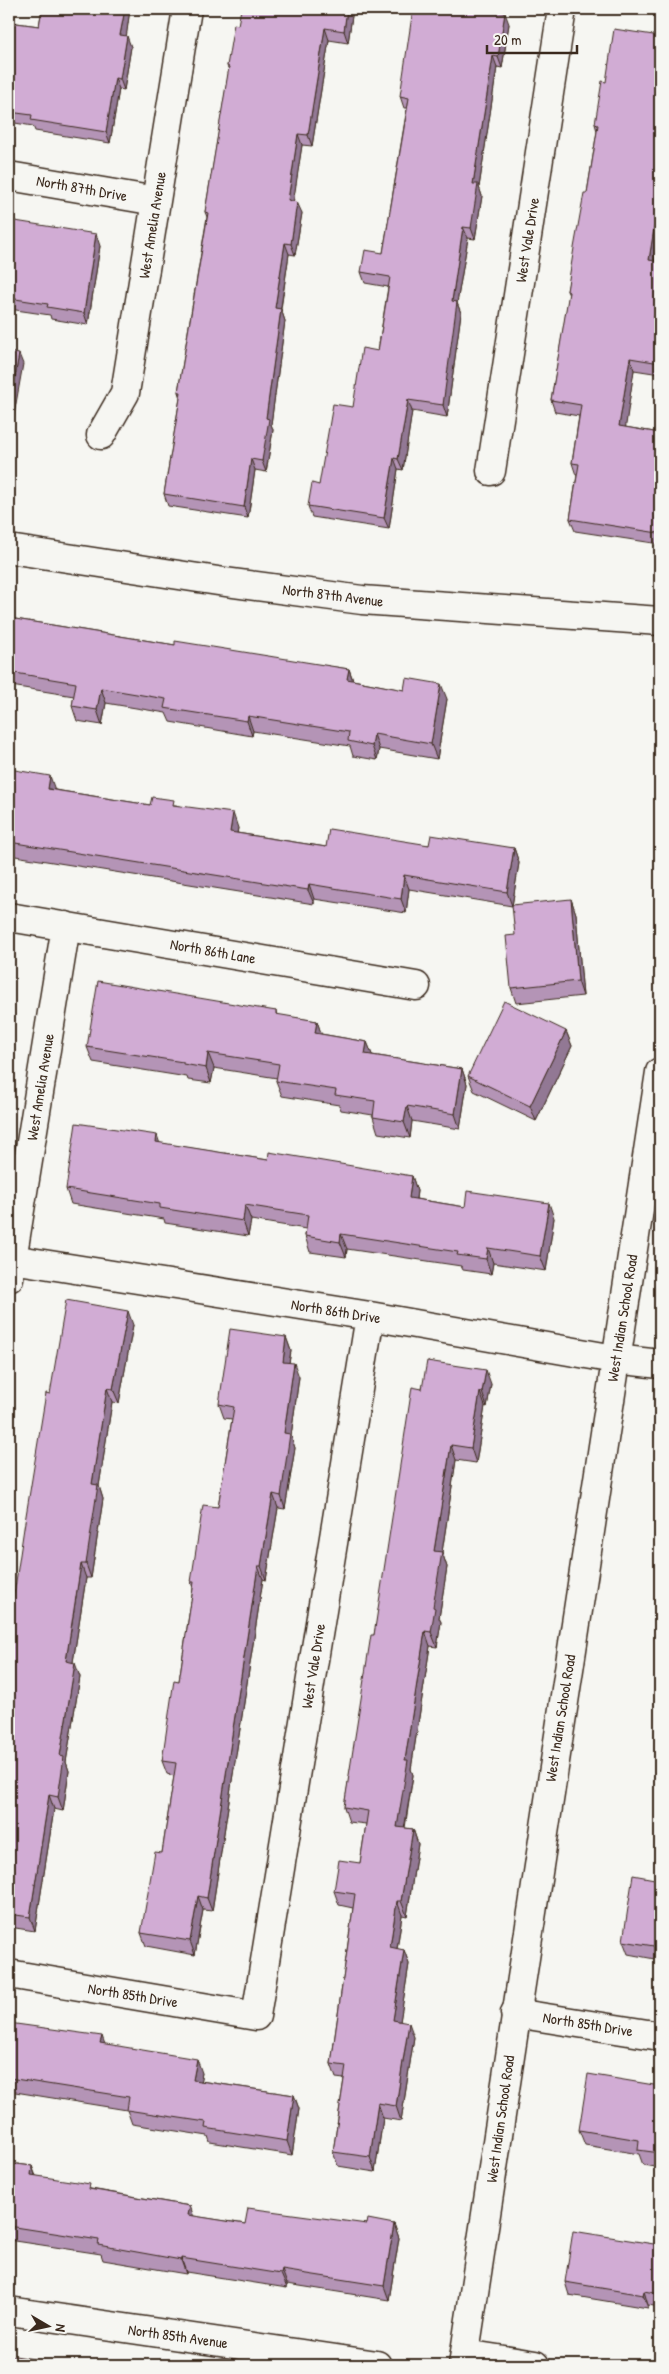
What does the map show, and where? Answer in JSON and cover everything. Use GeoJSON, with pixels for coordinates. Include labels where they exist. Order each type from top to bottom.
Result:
{"type":"FeatureCollection","features":[{"type":"Feature","properties":{"kind":"street","name":"West Amelia Avenue"},"geometry":{"type":"LineString","coordinates":[[101,435],[125,393],[187,9]]}},
{"type":"Feature","properties":{"kind":"street","name":"West Vale Drive"},"geometry":{"type":"LineString","coordinates":[[491,471],[562,9]]}},
{"type":"Feature","properties":{"kind":"street","name":"North 87th Drive"},"geometry":{"type":"LineString","coordinates":[[9,176],[156,201]]}},
{"type":"Feature","properties":{"kind":"street","name":"North 87th Avenue"},"geometry":{"type":"LineString","coordinates":[[9,549],[218,581],[362,600],[660,621]]}},
{"type":"Feature","properties":{"kind":"street","name":"North 86th Lane"},"geometry":{"type":"LineString","coordinates":[[9,917],[416,986]]}},
{"type":"Feature","properties":{"kind":"street","name":"West Amelia Avenue"},"geometry":{"type":"LineString","coordinates":[[10,1268],[66,926]]}},
{"type":"Feature","properties":{"kind":"street","name":"West Indian School Road"},"geometry":{"type":"LineString","coordinates":[[464,2360],[660,1072]]}},
{"type":"Feature","properties":{"kind":"street","name":"North 86th Drive"},"geometry":{"type":"LineString","coordinates":[[10,1268],[370,1316],[615,1359],[660,1364]]}},
{"type":"Feature","properties":{"kind":"street","name":"West Vale Drive"},"geometry":{"type":"LineString","coordinates":[[256,2016],[370,1316]]}},
{"type":"Feature","properties":{"kind":"street","name":"North 85th Drive"},"geometry":{"type":"LineString","coordinates":[[9,1974],[256,2016]]}},
{"type":"Feature","properties":{"kind":"street","name":"North 85th Drive"},"geometry":{"type":"LineString","coordinates":[[516,2012],[660,2036]]}},
{"type":"Feature","properties":{"kind":"street","name":"North 85th Avenue"},"geometry":{"type":"LineString","coordinates":[[9,2311],[377,2365]]}},
{"type":"Feature","properties":{"kind":"street"},"geometry":{"type":"LineString","coordinates":[[464,2360],[535,2365]]}},
{"type":"Feature","properties":{"kind":"building"},"geometry":{"type":"Polygon","coordinates":[[[42,9],[125,9],[120,35],[127,36],[120,79],[115,78],[106,132],[31,120],[32,115],[9,112],[9,22],[39,26],[42,9]]]}},
{"type":"Feature","properties":{"kind":"building"},"geometry":{"type":"Polygon","coordinates":[[[241,9],[347,9],[344,31],[325,28],[308,135],[298,134],[288,200],[297,202],[291,244],[285,243],[275,308],[281,309],[266,418],[269,419],[262,461],[251,459],[244,507],[164,494],[181,392],[178,392],[208,213],[205,212],[229,67],[227,66],[234,24],[238,25],[241,9]]]}},
{"type":"Feature","properties":{"kind":"building"},"geometry":{"type":"Polygon","coordinates":[[[413,9],[479,9],[505,13],[498,57],[493,56],[473,184],[478,184],[471,228],[463,227],[452,301],[457,302],[443,405],[408,400],[398,459],[394,458],[384,518],[308,506],[312,483],[319,485],[333,404],[353,407],[362,348],[378,351],[390,277],[361,272],[365,250],[383,253],[409,98],[400,96],[413,9]]]}},
{"type":"Feature","properties":{"kind":"building"},"geometry":{"type":"Polygon","coordinates":[[[614,29],[660,36],[660,191],[649,260],[660,262],[660,277],[654,318],[660,319],[660,363],[630,358],[619,426],[660,433],[660,468],[657,489],[660,490],[658,533],[570,519],[579,464],[572,463],[581,405],[551,400],[569,292],[567,291],[574,248],[584,193],[587,193],[598,125],[595,124],[602,81],[606,82],[614,29]]]}},
{"type":"Feature","properties":{"kind":"building"},"geometry":{"type":"Polygon","coordinates":[[[9,220],[96,234],[84,313],[47,307],[48,304],[9,298],[9,220]]]}},
{"type":"Feature","properties":{"kind":"building"},"geometry":{"type":"Polygon","coordinates":[[[9,352],[19,354],[9,411],[9,352]]]}},
{"type":"Feature","properties":{"kind":"building"},"geometry":{"type":"Polygon","coordinates":[[[9,618],[175,645],[175,641],[349,669],[347,679],[404,690],[406,678],[441,684],[431,744],[374,734],[372,746],[348,741],[349,732],[248,716],[247,721],[164,708],[166,699],[101,688],[97,710],[72,706],[76,683],[9,672],[9,618]]]}},
{"type":"Feature","properties":{"kind":"building"},"geometry":{"type":"Polygon","coordinates":[[[9,769],[50,776],[48,789],[150,805],[152,797],[174,800],[173,805],[233,813],[230,832],[326,847],[329,829],[429,845],[431,835],[514,848],[507,892],[404,875],[401,899],[309,884],[308,890],[9,842],[9,769]]]}},
{"type":"Feature","properties":{"kind":"building"},"geometry":{"type":"Polygon","coordinates":[[[571,899],[578,981],[511,988],[506,936],[515,935],[512,905],[571,899]]]}},
{"type":"Feature","properties":{"kind":"building"},"geometry":{"type":"Polygon","coordinates":[[[98,981],[276,1011],[276,1014],[317,1021],[315,1033],[367,1042],[365,1054],[462,1069],[455,1114],[407,1106],[404,1122],[373,1117],[375,1101],[335,1095],[336,1090],[276,1081],[279,1064],[208,1053],[206,1068],[183,1064],[183,1062],[87,1047],[98,981]]]}},
{"type":"Feature","properties":{"kind":"building"},"geometry":{"type":"Polygon","coordinates":[[[504,1001],[566,1031],[530,1106],[468,1076],[504,1001]]]}},
{"type":"Feature","properties":{"kind":"building"},"geometry":{"type":"Polygon","coordinates":[[[76,1123],[157,1135],[156,1142],[268,1160],[269,1152],[412,1176],[409,1198],[465,1207],[467,1191],[549,1203],[540,1256],[488,1248],[486,1259],[457,1255],[458,1252],[341,1234],[340,1242],[305,1236],[308,1215],[245,1205],[243,1221],[160,1208],[160,1204],[66,1189],[76,1123]]]}},
{"type":"Feature","properties":{"kind":"building"},"geometry":{"type":"Polygon","coordinates":[[[66,1300],[128,1311],[113,1389],[107,1388],[92,1484],[98,1485],[86,1564],[81,1564],[66,1661],[75,1663],[60,1756],[64,1757],[58,1797],[49,1795],[30,1917],[9,1914],[9,1667],[13,1638],[9,1638],[9,1628],[46,1393],[50,1394],[66,1300]]]}},
{"type":"Feature","properties":{"kind":"building"},"geometry":{"type":"Polygon","coordinates":[[[230,1329],[286,1337],[283,1362],[294,1363],[284,1433],[290,1434],[281,1496],[273,1494],[261,1566],[258,1566],[207,1898],[198,1896],[190,1941],[141,1933],[155,1852],[162,1853],[176,1763],[162,1761],[174,1680],[179,1681],[203,1505],[218,1507],[234,1407],[219,1404],[230,1329]]]}},
{"type":"Feature","properties":{"kind":"building"},"geometry":{"type":"Polygon","coordinates":[[[427,1361],[486,1370],[482,1392],[480,1392],[471,1448],[451,1445],[434,1551],[442,1552],[433,1607],[435,1608],[431,1632],[425,1631],[405,1760],[408,1760],[397,1827],[413,1829],[401,1901],[397,1901],[390,1947],[404,1950],[393,2020],[409,2023],[396,2106],[378,2103],[370,2157],[333,2152],[346,2066],[331,2064],[355,1894],[334,1891],[339,1860],[360,1863],[368,1811],[344,1807],[371,1635],[374,1635],[412,1387],[422,1389],[427,1361]]]}},
{"type":"Feature","properties":{"kind":"building"},"geometry":{"type":"Polygon","coordinates":[[[633,1875],[660,1880],[660,1947],[623,1941],[633,1875]]]}},
{"type":"Feature","properties":{"kind":"building"},"geometry":{"type":"Polygon","coordinates":[[[9,2023],[102,2036],[100,2043],[197,2059],[193,2080],[294,2095],[287,2141],[205,2128],[206,2122],[127,2110],[129,2097],[9,2078],[9,2023]]]}},
{"type":"Feature","properties":{"kind":"building"},"geometry":{"type":"Polygon","coordinates":[[[588,2074],[660,2086],[660,2153],[638,2150],[639,2140],[579,2130],[588,2074]]]}},
{"type":"Feature","properties":{"kind":"building"},"geometry":{"type":"Polygon","coordinates":[[[9,2163],[32,2166],[31,2175],[90,2184],[89,2189],[190,2206],[188,2215],[245,2224],[248,2208],[367,2224],[368,2219],[394,2224],[384,2286],[282,2270],[281,2274],[181,2258],[181,2260],[98,2245],[99,2240],[9,2226],[9,2163]]]}},
{"type":"Feature","properties":{"kind":"building"},"geometry":{"type":"Polygon","coordinates":[[[573,2231],[660,2245],[660,2294],[644,2291],[643,2295],[565,2282],[573,2231]]]}},
{"type":"Feature","properties":{"kind":"building"},"geometry":{"type":"Polygon","coordinates":[[[9,2355],[71,2365],[9,2365],[9,2355]]]}}]}
